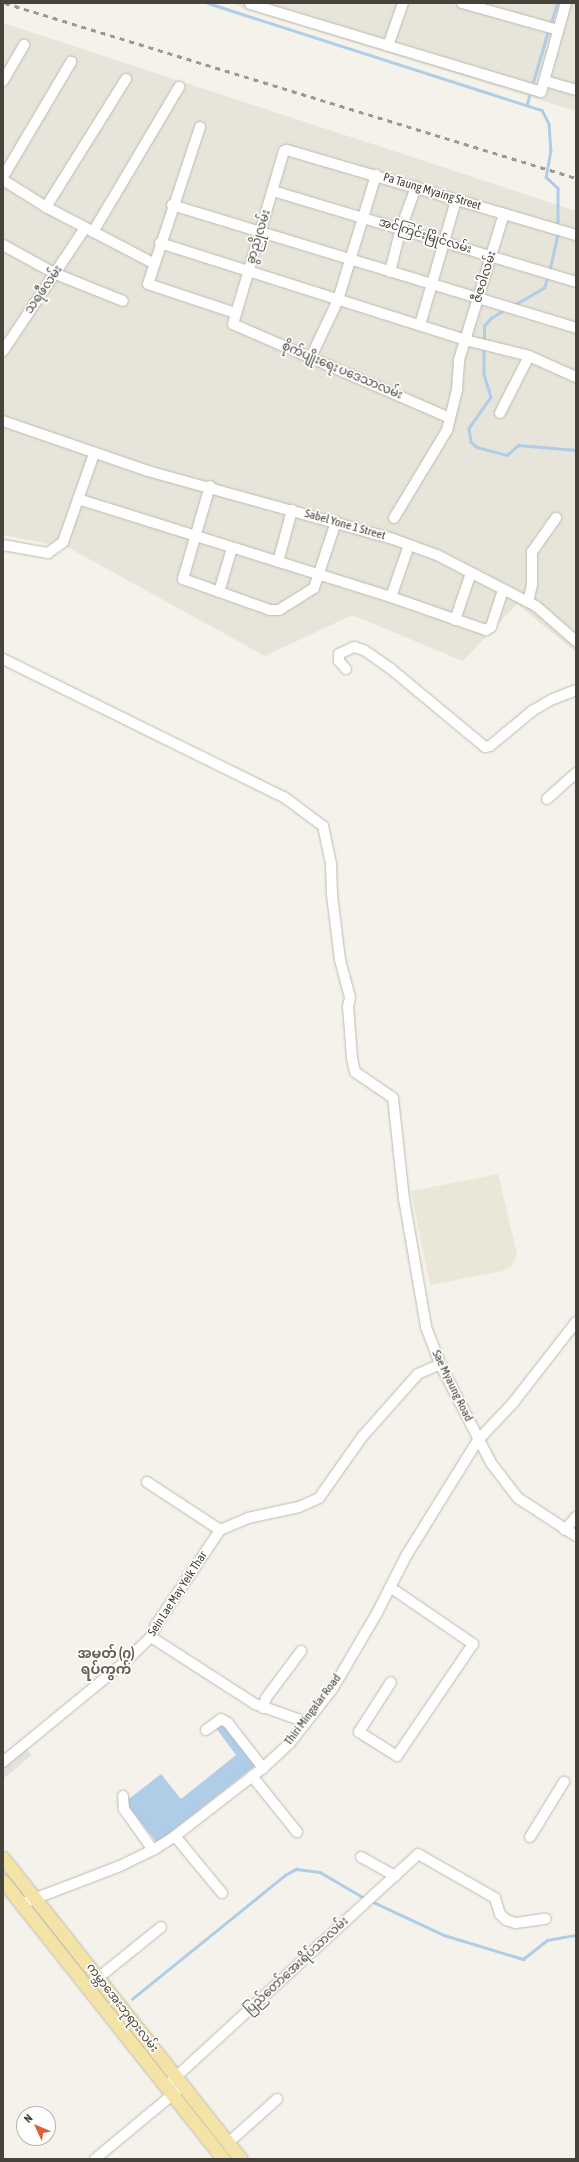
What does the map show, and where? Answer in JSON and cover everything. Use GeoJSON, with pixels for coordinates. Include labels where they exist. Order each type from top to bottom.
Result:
{"type":"FeatureCollection","features":[{"type":"Feature","properties":{"kind":"main road","name":"ကမ္ဘာအေးဘုရားလမ်း"},"geometry":{"type":"LineString","coordinates":[[3,1858],[240,2159]]}},
{"type":"Feature","properties":{"kind":"main road","name":"ကမ္ဘာအေးဘုရားလမ်း"},"geometry":{"type":"LineString","coordinates":[[3,1881],[222,2159]]}},
{"type":"Feature","properties":{"kind":"street"},"geometry":{"type":"LineString","coordinates":[[388,46],[403,3]]}},
{"type":"Feature","properties":{"kind":"street"},"geometry":{"type":"LineString","coordinates":[[462,3],[558,30]]}},
{"type":"Feature","properties":{"kind":"street"},"geometry":{"type":"LineString","coordinates":[[250,4],[542,92],[566,3]]}},
{"type":"Feature","properties":{"kind":"street"},"geometry":{"type":"LineString","coordinates":[[3,81],[24,45]]}},
{"type":"Feature","properties":{"kind":"street"},"geometry":{"type":"LineString","coordinates":[[71,62],[3,178],[46,207],[153,263]]}},
{"type":"Feature","properties":{"kind":"street"},"geometry":{"type":"LineString","coordinates":[[46,207],[126,79]]}},
{"type":"Feature","properties":{"kind":"street"},"geometry":{"type":"LineString","coordinates":[[545,81],[576,90]]}},
{"type":"Feature","properties":{"kind":"street","name":"သရဖီလမ်း"},"geometry":{"type":"LineString","coordinates":[[3,351],[56,274],[89,230],[180,87]]}},
{"type":"Feature","properties":{"kind":"street"},"geometry":{"type":"LineString","coordinates":[[200,126],[147,281],[150,286],[235,313]]}},
{"type":"Feature","properties":{"kind":"street","name":"Pa Taung Myaing Street"},"geometry":{"type":"LineString","coordinates":[[287,150],[576,235]]}},
{"type":"Feature","properties":{"kind":"street","name":"ခွာညိုလမ်း"},"geometry":{"type":"LineString","coordinates":[[234,325],[235,313],[273,191],[282,155],[287,150]]}},
{"type":"Feature","properties":{"kind":"street"},"geometry":{"type":"LineString","coordinates":[[311,357],[338,300],[376,175]]}},
{"type":"Feature","properties":{"kind":"street"},"geometry":{"type":"LineString","coordinates":[[390,272],[401,228],[416,187]]}},
{"type":"Feature","properties":{"kind":"street","name":"အင်ကြင်းမြိုင်လမ်း"},"geometry":{"type":"LineString","coordinates":[[273,191],[363,216],[576,282]]}},
{"type":"Feature","properties":{"kind":"street"},"geometry":{"type":"LineString","coordinates":[[420,325],[456,200]]}},
{"type":"Feature","properties":{"kind":"street"},"geometry":{"type":"LineString","coordinates":[[172,205],[576,328]]}},
{"type":"Feature","properties":{"kind":"street","name":"ဇီဇဝါလမ်း"},"geometry":{"type":"LineString","coordinates":[[394,518],[447,430],[457,390],[459,360],[504,214]]}},
{"type":"Feature","properties":{"kind":"street"},"geometry":{"type":"LineString","coordinates":[[160,243],[465,340],[529,356],[576,377]]}},
{"type":"Feature","properties":{"kind":"street"},"geometry":{"type":"LineString","coordinates":[[3,245],[56,274],[123,301]]}},
{"type":"Feature","properties":{"kind":"street","name":"စိုက်ပျိုးရေး ပဒေသာလမ်း"},"geometry":{"type":"LineString","coordinates":[[234,325],[450,418]]}},
{"type":"Feature","properties":{"kind":"street"},"geometry":{"type":"LineString","coordinates":[[500,413],[529,356]]}},
{"type":"Feature","properties":{"kind":"street","name":"Sabel Yone 1 Street"},"geometry":{"type":"LineString","coordinates":[[3,420],[94,454],[148,471],[210,486],[336,522],[437,555],[536,606],[576,641]]}},
{"type":"Feature","properties":{"kind":"street"},"geometry":{"type":"LineString","coordinates":[[3,545],[39,553],[48,553],[63,542],[94,454]]}},
{"type":"Feature","properties":{"kind":"street"},"geometry":{"type":"LineString","coordinates":[[210,486],[194,535],[183,579],[270,610],[279,610],[311,591],[320,575],[336,522]]}},
{"type":"Feature","properties":{"kind":"street"},"geometry":{"type":"LineString","coordinates":[[78,499],[390,597],[455,620],[489,629],[503,590]]}},
{"type":"Feature","properties":{"kind":"street"},"geometry":{"type":"LineString","coordinates":[[278,562],[292,510]]}},
{"type":"Feature","properties":{"kind":"street"},"geometry":{"type":"LineString","coordinates":[[528,602],[532,584],[532,552],[556,518]]}},
{"type":"Feature","properties":{"kind":"street"},"geometry":{"type":"LineString","coordinates":[[390,597],[409,545]]}},
{"type":"Feature","properties":{"kind":"street"},"geometry":{"type":"LineString","coordinates":[[219,592],[232,548]]}},
{"type":"Feature","properties":{"kind":"street"},"geometry":{"type":"LineString","coordinates":[[455,620],[471,573]]}},
{"type":"Feature","properties":{"kind":"street"},"geometry":{"type":"LineString","coordinates":[[346,670],[339,661],[339,654],[354,648],[364,650],[392,669],[485,747],[490,746],[532,711],[553,699],[576,690]]}},
{"type":"Feature","properties":{"kind":"street","name":"Sae Myaung Road"},"geometry":{"type":"LineString","coordinates":[[3,659],[284,798],[323,826],[331,865],[332,894],[340,960],[350,998],[348,1006],[355,1072],[393,1098],[404,1199],[426,1327],[440,1364],[461,1401],[478,1440],[491,1463],[518,1498],[576,1536]]}},
{"type":"Feature","properties":{"kind":"street"},"geometry":{"type":"LineString","coordinates":[[547,799],[576,773]]}},
{"type":"Feature","properties":{"kind":"street","name":"Thiri Mingalar Road"},"geometry":{"type":"LineString","coordinates":[[21,1904],[120,1866],[153,1850],[175,1836],[263,1768],[290,1742],[333,1688],[406,1556],[478,1440],[523,1392],[576,1322]]}},
{"type":"Feature","properties":{"kind":"street"},"geometry":{"type":"LineString","coordinates":[[147,1482],[220,1530],[248,1518],[299,1508],[319,1498],[362,1437],[418,1374],[440,1364]]}},
{"type":"Feature","properties":{"kind":"street"},"geometry":{"type":"LineString","coordinates":[[565,1530],[576,1517]]}},
{"type":"Feature","properties":{"kind":"street","name":"Sein Lae May Yeik Thar"},"geometry":{"type":"LineString","coordinates":[[3,1762],[126,1661],[151,1636],[156,1625],[220,1530]]}},
{"type":"Feature","properties":{"kind":"street"},"geometry":{"type":"LineString","coordinates":[[390,1587],[473,1644],[397,1756],[359,1732],[391,1682]]}},
{"type":"Feature","properties":{"kind":"street"},"geometry":{"type":"LineString","coordinates":[[151,1636],[263,1708],[306,1722]]}},
{"type":"Feature","properties":{"kind":"street"},"geometry":{"type":"LineString","coordinates":[[263,1708],[266,1698],[301,1652]]}},
{"type":"Feature","properties":{"kind":"street"},"geometry":{"type":"LineString","coordinates":[[206,1730],[221,1719],[228,1723],[263,1768]]}},
{"type":"Feature","properties":{"kind":"street"},"geometry":{"type":"LineString","coordinates":[[252,1776],[297,1832]]}},
{"type":"Feature","properties":{"kind":"street"},"geometry":{"type":"LineString","coordinates":[[530,1837],[564,1782]]}},
{"type":"Feature","properties":{"kind":"street"},"geometry":{"type":"LineString","coordinates":[[123,1796],[124,1809],[153,1850]]}},
{"type":"Feature","properties":{"kind":"street"},"geometry":{"type":"LineString","coordinates":[[175,1836],[222,1893]]}},
{"type":"Feature","properties":{"kind":"street","name":"ပြည်တော်အေးရိပ်သာလမ်း"},"geometry":{"type":"LineString","coordinates":[[95,2159],[418,1854],[495,1898],[500,1914],[506,1920],[516,1923],[546,1919]]}},
{"type":"Feature","properties":{"kind":"street"},"geometry":{"type":"LineString","coordinates":[[361,1857],[395,1876]]}},
{"type":"Feature","properties":{"kind":"street"},"geometry":{"type":"LineString","coordinates":[[98,1978],[161,1927]]}},
{"type":"Feature","properties":{"kind":"street"},"geometry":{"type":"LineString","coordinates":[[228,2143],[277,2099]]}},
{"type":"Feature","properties":{"kind":"shaded area"},"geometry":{"type":"Polygon","coordinates":[[[234,3],[576,3],[576,111],[244,9],[234,3]]]}},
{"type":"Feature","properties":{"kind":"shaded area"},"geometry":{"type":"Polygon","coordinates":[[[3,23],[576,211],[576,652],[517,604],[463,661],[352,615],[265,656],[69,548],[3,535],[3,23]]]}},
{"type":"Feature","properties":{"kind":"shaded area"},"geometry":{"type":"Polygon","coordinates":[[[498,1174],[517,1254],[511,1267],[503,1271],[430,1285],[411,1191],[498,1174]]]}},
{"type":"Feature","properties":{"kind":"shaded area"},"geometry":{"type":"Polygon","coordinates":[[[26,1748],[32,1755],[3,1779],[3,1767],[26,1748]]]}},
{"type":"Feature","properties":{"kind":"water"},"geometry":{"type":"Polygon","coordinates":[[[223,1723],[256,1765],[157,1843],[125,1802],[161,1774],[181,1799],[236,1755],[216,1728],[223,1723]]]}},
{"type":"Feature","properties":{"kind":"waterway"},"geometry":{"type":"LineString","coordinates":[[208,3],[542,110],[549,124],[551,150],[546,177],[558,188],[558,227]]}},
{"type":"Feature","properties":{"kind":"waterway"},"geometry":{"type":"LineString","coordinates":[[550,26],[557,3]]}},
{"type":"Feature","properties":{"kind":"waterway"},"geometry":{"type":"LineString","coordinates":[[533,82],[548,31]]}},
{"type":"Feature","properties":{"kind":"waterway"},"geometry":{"type":"LineString","coordinates":[[527,104],[529,96]]}},
{"type":"Feature","properties":{"kind":"waterway"},"geometry":{"type":"LineString","coordinates":[[549,272],[558,232]]}},
{"type":"Feature","properties":{"kind":"waterway"},"geometry":{"type":"LineString","coordinates":[[514,305],[544,288],[548,276]]}},
{"type":"Feature","properties":{"kind":"waterway"},"geometry":{"type":"LineString","coordinates":[[484,343],[484,326],[491,318],[504,310]]}},
{"type":"Feature","properties":{"kind":"waterway"},"geometry":{"type":"LineString","coordinates":[[484,348],[484,374],[491,397],[469,428],[471,442],[477,447],[507,455],[518,445],[576,450]]}},
{"type":"Feature","properties":{"kind":"waterway"},"geometry":{"type":"LineString","coordinates":[[132,1999],[285,1875],[296,1869],[320,1872],[366,1899]]}},
{"type":"Feature","properties":{"kind":"waterway"},"geometry":{"type":"LineString","coordinates":[[371,1901],[444,1935],[523,1959],[547,1940],[576,1935]]}},
{"type":"Feature","properties":{"kind":"railway"},"geometry":{"type":"LineString","coordinates":[[5,3],[576,178]]}},
{"type":"Feature","properties":{"kind":"district","name":"အမှတ် (၇) ရပ်ကွက်"},"geometry":{"type":"Point","coordinates":[106,1662]}}]}
